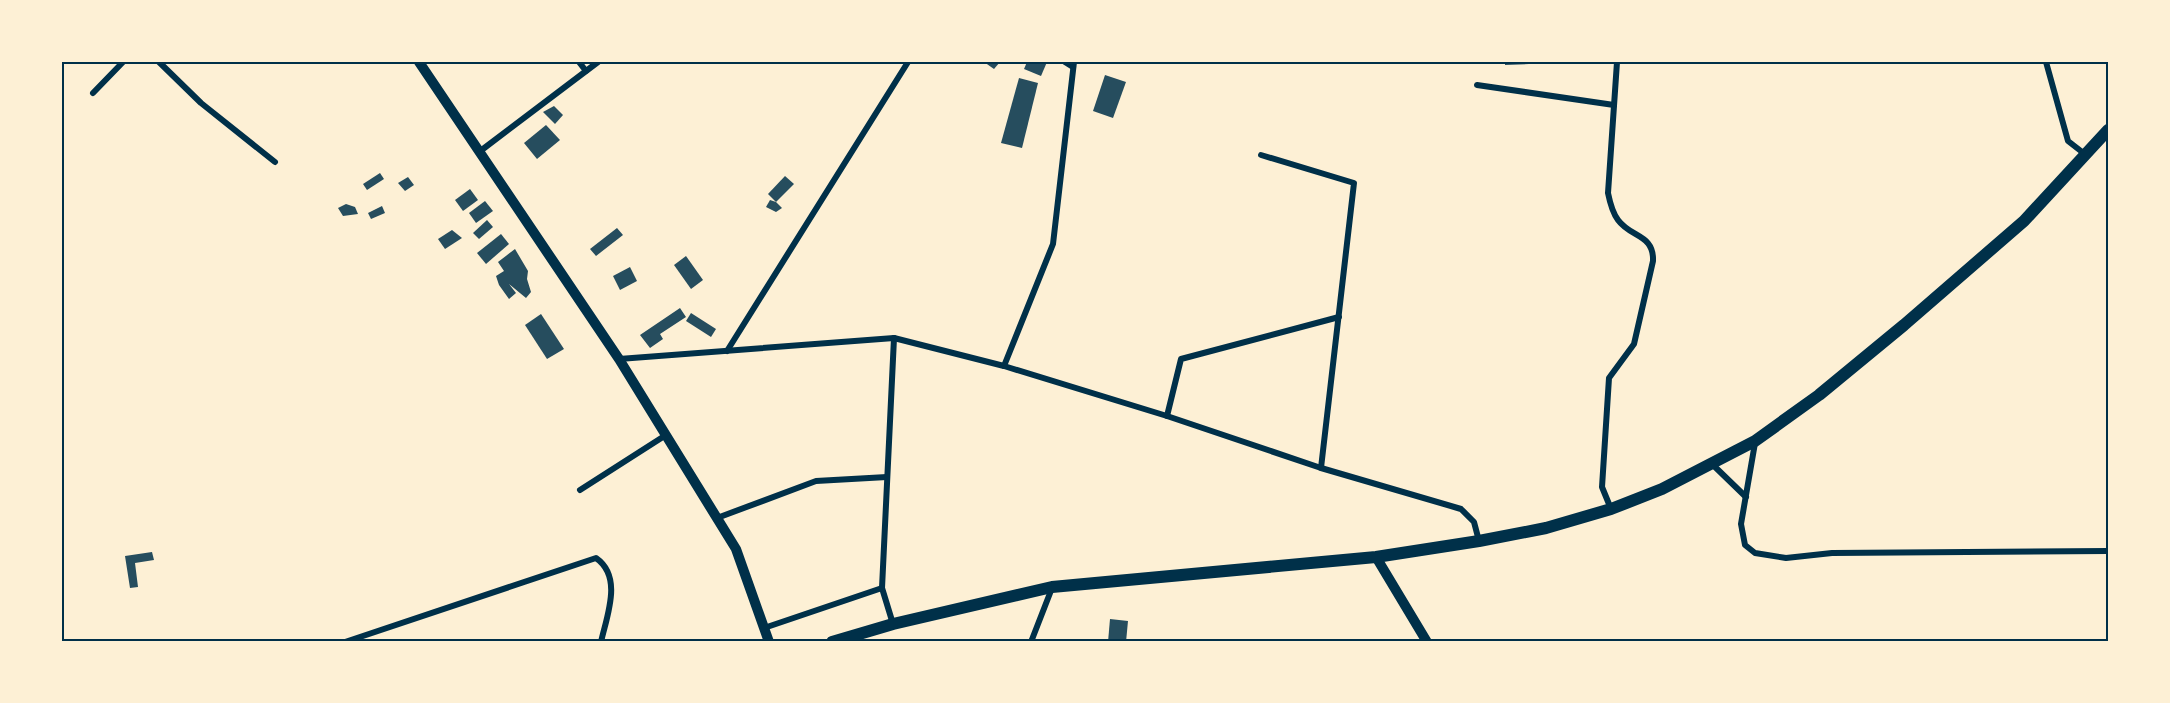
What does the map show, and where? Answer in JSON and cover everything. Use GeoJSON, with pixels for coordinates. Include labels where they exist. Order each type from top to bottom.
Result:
{"type":"FeatureCollection","features":[{"type":"Feature","properties":{"kind":"main road"},"geometry":{"type":"LineString","coordinates":[[832,642],[893,624],[1052,587],[1376,557],[1479,541],[1546,528],[1611,509],[1662,489],[1755,441],[1819,394],[2024,221],[2109,130]]}},
{"type":"Feature","properties":{"kind":"street"},"geometry":{"type":"LineString","coordinates":[[93,93],[123,62]]}},
{"type":"Feature","properties":{"kind":"street"},"geometry":{"type":"LineString","coordinates":[[159,62],[201,103],[275,162]]}},
{"type":"Feature","properties":{"kind":"street"},"geometry":{"type":"LineString","coordinates":[[419,62],[619,358],[736,549],[769,642]]}},
{"type":"Feature","properties":{"kind":"street"},"geometry":{"type":"LineString","coordinates":[[579,62],[586,71]]}},
{"type":"Feature","properties":{"kind":"street"},"geometry":{"type":"LineString","coordinates":[[479,152],[598,62]]}},
{"type":"Feature","properties":{"kind":"street"},"geometry":{"type":"LineString","coordinates":[[727,351],[908,62]]}},
{"type":"Feature","properties":{"kind":"street"},"geometry":{"type":"LineString","coordinates":[[1004,366],[1053,244],[1073,64],[1065,62]]}},
{"type":"Feature","properties":{"kind":"street"},"geometry":{"type":"LineString","coordinates":[[1611,509],[1602,487],[1609,378],[1634,344],[1654,251],[1651,244],[1623,226],[1611,208],[1608,193],[1617,62]]}},
{"type":"Feature","properties":{"kind":"street"},"geometry":{"type":"LineString","coordinates":[[2046,62],[2068,141],[2087,155]]}},
{"type":"Feature","properties":{"kind":"street"},"geometry":{"type":"LineString","coordinates":[[1477,85],[1614,105]]}},
{"type":"Feature","properties":{"kind":"street"},"geometry":{"type":"LineString","coordinates":[[1261,155],[1354,183],[1321,468]]}},
{"type":"Feature","properties":{"kind":"street"},"geometry":{"type":"LineString","coordinates":[[1167,416],[1180,360],[1339,317]]}},
{"type":"Feature","properties":{"kind":"street"},"geometry":{"type":"LineString","coordinates":[[619,358],[894,339],[1004,366],[1167,416],[1321,468],[1461,509],[1474,522],[1479,541]]}},
{"type":"Feature","properties":{"kind":"street"},"geometry":{"type":"LineString","coordinates":[[893,624],[882,588],[894,339]]}},
{"type":"Feature","properties":{"kind":"street"},"geometry":{"type":"LineString","coordinates":[[580,490],[666,435]]}},
{"type":"Feature","properties":{"kind":"street"},"geometry":{"type":"LineString","coordinates":[[1755,441],[1741,524],[1746,545],[1755,553],[1786,558],[1832,554],[2109,551]]}},
{"type":"Feature","properties":{"kind":"street"},"geometry":{"type":"LineString","coordinates":[[1712,464],[1746,497]]}},
{"type":"Feature","properties":{"kind":"street"},"geometry":{"type":"LineString","coordinates":[[717,518],[816,481],[887,477]]}},
{"type":"Feature","properties":{"kind":"street"},"geometry":{"type":"LineString","coordinates":[[1376,557],[1427,642]]}},
{"type":"Feature","properties":{"kind":"street"},"geometry":{"type":"LineString","coordinates":[[345,642],[597,558],[611,574],[610,603],[601,642]]}},
{"type":"Feature","properties":{"kind":"street"},"geometry":{"type":"LineString","coordinates":[[1030,642],[1052,587]]}},
{"type":"Feature","properties":{"kind":"street"},"geometry":{"type":"LineString","coordinates":[[764,628],[882,588]]}},
{"type":"Feature","properties":{"kind":"building"},"geometry":{"type":"Polygon","coordinates":[[[984,62],[1000,62],[994,69],[984,62]]]}},
{"type":"Feature","properties":{"kind":"building"},"geometry":{"type":"Polygon","coordinates":[[[1027,62],[1047,62],[1041,76],[1024,69],[1027,62]]]}},
{"type":"Feature","properties":{"kind":"building"},"geometry":{"type":"Polygon","coordinates":[[[1505,62],[1529,62],[1529,64],[1505,65],[1505,62]]]}},
{"type":"Feature","properties":{"kind":"building"},"geometry":{"type":"Polygon","coordinates":[[[1105,75],[1126,82],[1113,118],[1093,111],[1105,75]]]}},
{"type":"Feature","properties":{"kind":"building"},"geometry":{"type":"Polygon","coordinates":[[[1019,78],[1038,83],[1022,148],[1001,143],[1019,78]]]}},
{"type":"Feature","properties":{"kind":"building"},"geometry":{"type":"Polygon","coordinates":[[[554,106],[563,115],[555,124],[543,112],[554,106]]]}},
{"type":"Feature","properties":{"kind":"building"},"geometry":{"type":"Polygon","coordinates":[[[546,125],[560,140],[537,159],[524,143],[546,125]]]}},
{"type":"Feature","properties":{"kind":"building"},"geometry":{"type":"Polygon","coordinates":[[[380,173],[384,179],[367,190],[363,184],[380,173]]]}},
{"type":"Feature","properties":{"kind":"building"},"geometry":{"type":"Polygon","coordinates":[[[785,176],[794,184],[776,202],[768,194],[785,176]]]}},
{"type":"Feature","properties":{"kind":"building"},"geometry":{"type":"Polygon","coordinates":[[[408,177],[414,185],[405,191],[398,183],[408,177]]]}},
{"type":"Feature","properties":{"kind":"building"},"geometry":{"type":"Polygon","coordinates":[[[470,189],[478,200],[463,211],[455,200],[470,189]]]}},
{"type":"Feature","properties":{"kind":"building"},"geometry":{"type":"Polygon","coordinates":[[[770,200],[782,208],[776,212],[766,207],[770,200]]]}},
{"type":"Feature","properties":{"kind":"building"},"geometry":{"type":"Polygon","coordinates":[[[485,201],[493,211],[476,223],[469,213],[485,201]]]}},
{"type":"Feature","properties":{"kind":"building"},"geometry":{"type":"Polygon","coordinates":[[[346,204],[355,207],[358,214],[343,216],[338,208],[346,204]]]}},
{"type":"Feature","properties":{"kind":"building"},"geometry":{"type":"Polygon","coordinates":[[[382,206],[385,213],[371,219],[368,213],[382,206]]]}},
{"type":"Feature","properties":{"kind":"building"},"geometry":{"type":"Polygon","coordinates":[[[487,220],[493,227],[479,239],[473,233],[487,220]]]}},
{"type":"Feature","properties":{"kind":"building"},"geometry":{"type":"Polygon","coordinates":[[[617,228],[623,235],[596,256],[590,249],[617,228]]]}},
{"type":"Feature","properties":{"kind":"building"},"geometry":{"type":"Polygon","coordinates":[[[452,230],[462,238],[445,249],[438,239],[452,230]]]}},
{"type":"Feature","properties":{"kind":"building"},"geometry":{"type":"Polygon","coordinates":[[[501,234],[509,244],[486,264],[477,253],[501,234]]]}},
{"type":"Feature","properties":{"kind":"building"},"geometry":{"type":"Polygon","coordinates":[[[515,249],[528,271],[527,279],[531,292],[526,298],[509,284],[516,293],[509,299],[499,285],[496,276],[504,271],[498,262],[515,249]]]}},
{"type":"Feature","properties":{"kind":"building"},"geometry":{"type":"Polygon","coordinates":[[[686,256],[703,280],[691,289],[674,265],[686,256]]]}},
{"type":"Feature","properties":{"kind":"building"},"geometry":{"type":"Polygon","coordinates":[[[630,267],[637,281],[620,290],[613,276],[630,267]]]}},
{"type":"Feature","properties":{"kind":"building"},"geometry":{"type":"Polygon","coordinates":[[[680,308],[686,317],[660,334],[663,339],[650,348],[640,335],[680,308]]]}},
{"type":"Feature","properties":{"kind":"building"},"geometry":{"type":"Polygon","coordinates":[[[691,313],[716,329],[711,337],[686,321],[691,313]]]}},
{"type":"Feature","properties":{"kind":"building"},"geometry":{"type":"Polygon","coordinates":[[[541,314],[564,349],[547,359],[525,325],[541,314]]]}},
{"type":"Feature","properties":{"kind":"building"},"geometry":{"type":"Polygon","coordinates":[[[152,552],[154,560],[135,563],[138,587],[130,588],[125,556],[152,552]]]}},
{"type":"Feature","properties":{"kind":"building"},"geometry":{"type":"Polygon","coordinates":[[[1110,619],[1128,621],[1126,642],[1108,642],[1110,619]]]}}]}
